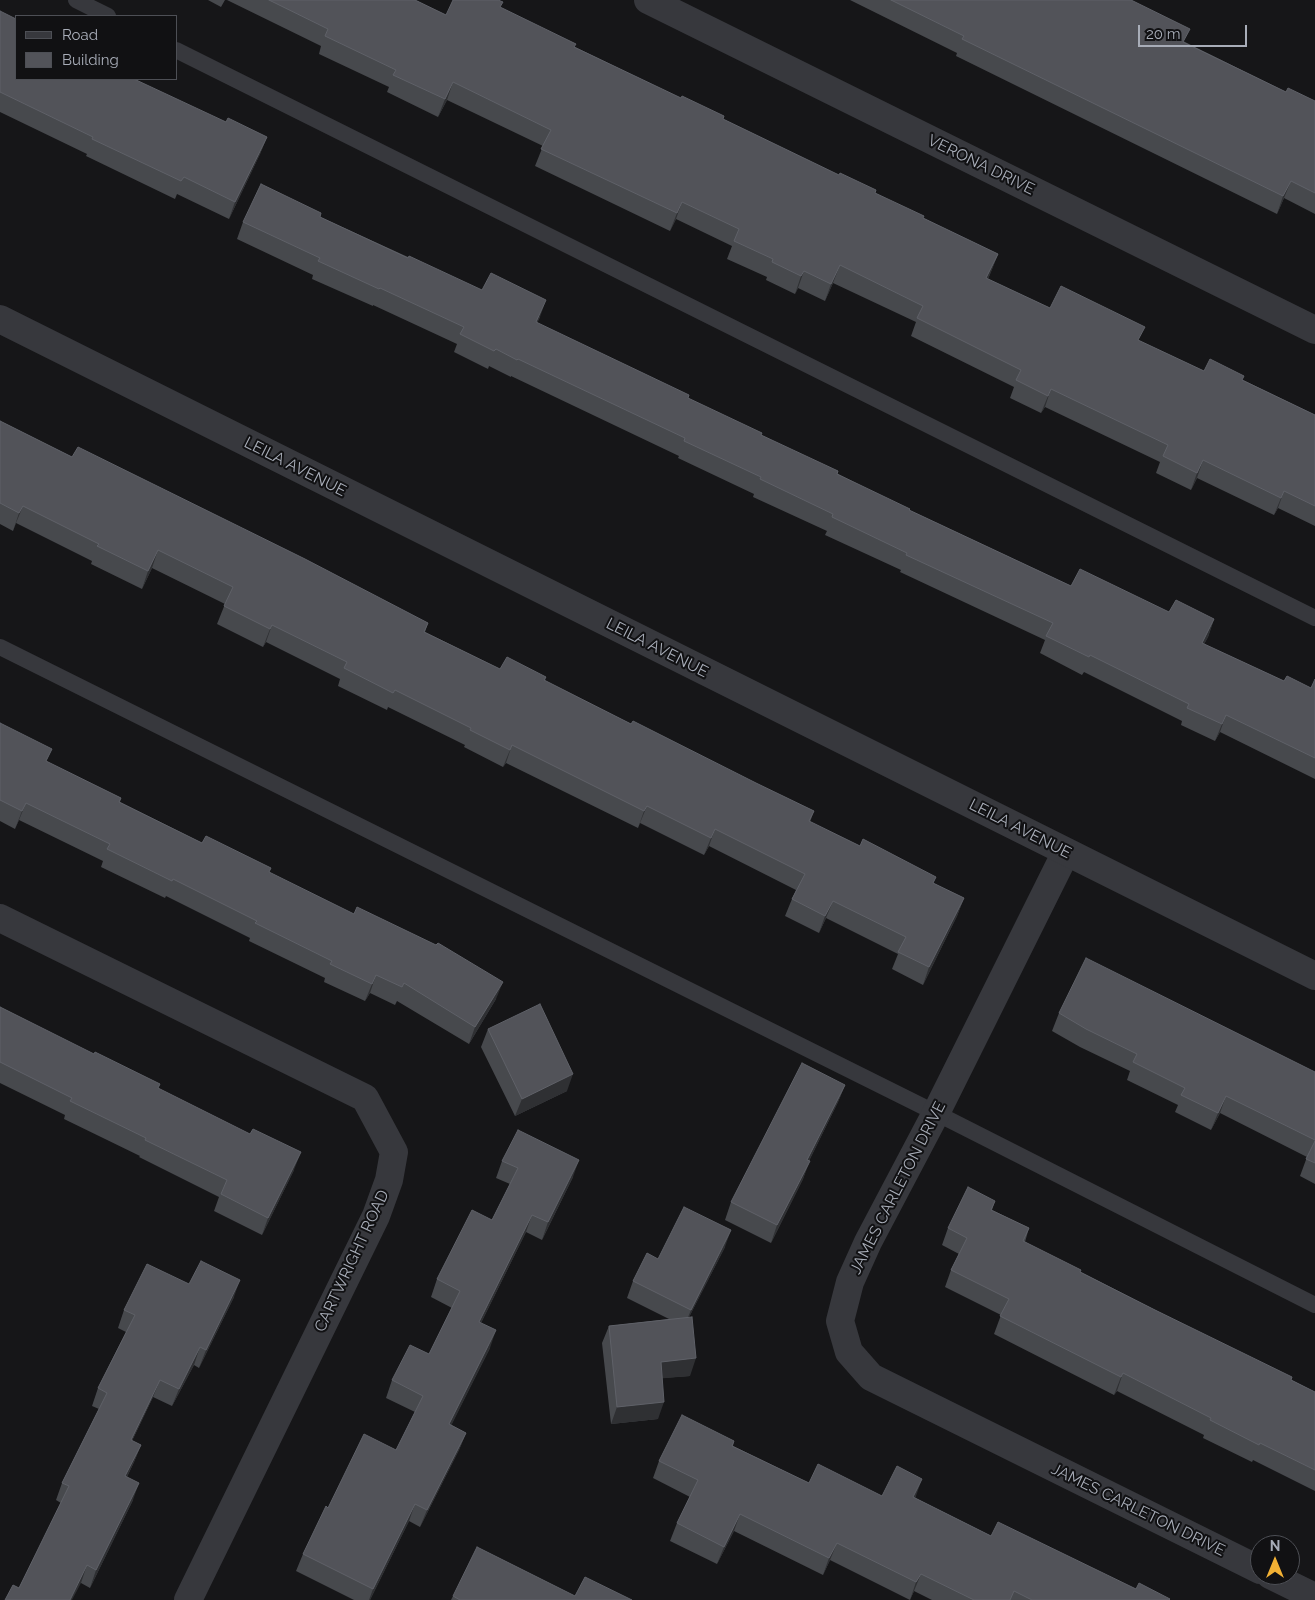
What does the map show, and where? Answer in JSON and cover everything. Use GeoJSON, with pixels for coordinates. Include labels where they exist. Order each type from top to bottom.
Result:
{"type":"FeatureCollection","features":[{"type":"Feature","properties":{"kind":"street","name":"VERONA DRIVE"},"geometry":{"type":"LineString","coordinates":[[648,0],[1315,330]]}},
{"type":"Feature","properties":{"kind":"street","name":"LEILA AVENUE"},"geometry":{"type":"LineString","coordinates":[[0,319],[1315,976]]}},
{"type":"Feature","properties":{"kind":"street","name":"JAMES CARLETON DRIVE"},"geometry":{"type":"LineString","coordinates":[[1066,852],[936,1113],[868,1242],[850,1282],[840,1321],[849,1352],[871,1377],[1250,1565]]}},
{"type":"Feature","properties":{"kind":"street","name":"CARTWRIGHT ROAD"},"geometry":{"type":"LineString","coordinates":[[0,918],[365,1098],[394,1152],[389,1180],[376,1216],[190,1599]]}},
{"type":"Feature","properties":{"kind":"street"},"geometry":{"type":"LineString","coordinates":[[1290,1585],[1315,1597]]}},
{"type":"Feature","properties":{"kind":"lane"},"geometry":{"type":"LineString","coordinates":[[76,0],[106,15]]}},
{"type":"Feature","properties":{"kind":"lane"},"geometry":{"type":"LineString","coordinates":[[178,51],[1315,618]]}},
{"type":"Feature","properties":{"kind":"lane"},"geometry":{"type":"LineString","coordinates":[[0,647],[936,1113],[1315,1305]]}},
{"type":"Feature","properties":{"kind":"building"},"geometry":{"type":"Polygon","coordinates":[[[269,0],[415,0],[446,15],[453,0],[498,0],[503,2],[500,7],[576,44],[574,47],[681,98],[682,96],[724,116],[723,119],[839,175],[840,173],[876,190],[875,193],[998,254],[986,278],[1050,308],[1061,286],[1145,327],[1138,340],[1204,371],[1210,359],[1244,376],[1242,380],[1315,415],[1315,506],[1284,491],[1281,498],[1203,460],[1197,473],[1163,456],[1168,445],[1051,389],[1048,396],[1016,380],[1021,370],[917,318],[923,306],[840,265],[831,284],[804,271],[801,276],[772,262],[773,259],[734,241],[739,229],[682,202],[677,213],[541,149],[551,130],[453,82],[445,99],[393,75],[396,70],[325,36],[328,29],[269,0]]]}},
{"type":"Feature","properties":{"kind":"building"},"geometry":{"type":"Polygon","coordinates":[[[891,0],[1131,0],[1190,29],[1183,42],[1286,92],[1288,88],[1315,101],[1315,193],[1291,181],[1283,196],[962,39],[964,36],[891,0]]]}},
{"type":"Feature","properties":{"kind":"building"},"geometry":{"type":"Polygon","coordinates":[[[0,11],[15,18],[15,80],[136,80],[226,122],[228,118],[267,137],[235,202],[184,177],[181,181],[92,139],[93,137],[0,92],[0,11]]]}},
{"type":"Feature","properties":{"kind":"building"},"geometry":{"type":"Polygon","coordinates":[[[261,184],[321,213],[320,217],[482,290],[491,273],[546,300],[536,322],[689,395],[688,398],[838,471],[837,474],[909,510],[1071,586],[1080,569],[1169,612],[1176,600],[1214,619],[1202,643],[1284,681],[1287,676],[1311,688],[1315,679],[1315,758],[1226,715],[1222,724],[1187,708],[1189,704],[1090,655],[1089,657],[1046,636],[1053,623],[906,555],[907,553],[832,517],[833,514],[760,479],[761,477],[684,441],[685,438],[518,359],[496,349],[494,351],[460,334],[464,327],[318,261],[320,258],[243,222],[261,184]]]}},
{"type":"Feature","properties":{"kind":"building"},"geometry":{"type":"Polygon","coordinates":[[[0,421],[72,457],[78,447],[305,559],[428,623],[424,632],[500,669],[507,657],[546,677],[544,680],[631,724],[633,721],[814,811],[809,821],[860,846],[863,839],[936,877],[933,883],[964,898],[929,967],[898,952],[906,937],[833,901],[825,916],[792,899],[805,874],[715,829],[711,838],[647,806],[644,811],[512,745],[510,750],[395,690],[393,693],[344,668],[347,662],[272,625],[270,629],[224,606],[233,587],[158,550],[148,571],[23,506],[19,513],[0,503],[0,421]]]}},
{"type":"Feature","properties":{"kind":"building"},"geometry":{"type":"Polygon","coordinates":[[[0,723],[52,749],[46,761],[121,798],[119,802],[202,843],[206,836],[271,868],[269,872],[354,914],[357,907],[436,945],[438,943],[503,982],[475,1027],[404,983],[402,987],[376,975],[372,984],[330,964],[332,961],[255,923],[257,921],[173,879],[172,881],[107,849],[110,844],[26,803],[22,811],[0,800],[0,723]]]}},
{"type":"Feature","properties":{"kind":"building"},"geometry":{"type":"Polygon","coordinates":[[[1086,958],[1315,1072],[1315,1140],[1226,1096],[1218,1113],[1181,1095],[1185,1088],[1133,1062],[1137,1054],[1086,1029],[1059,1013],[1086,958]]]}},
{"type":"Feature","properties":{"kind":"building"},"geometry":{"type":"Polygon","coordinates":[[[540,1004],[573,1074],[522,1099],[488,1029],[540,1004]]]}},
{"type":"Feature","properties":{"kind":"building"},"geometry":{"type":"Polygon","coordinates":[[[0,1007],[94,1054],[95,1052],[160,1084],[158,1088],[250,1134],[253,1129],[301,1152],[268,1218],[221,1194],[227,1180],[145,1140],[146,1138],[70,1101],[72,1098],[0,1062],[0,1007]]]}},
{"type":"Feature","properties":{"kind":"building"},"geometry":{"type":"Polygon","coordinates":[[[802,1063],[845,1085],[807,1160],[810,1161],[777,1225],[731,1202],[802,1063]]]}},
{"type":"Feature","properties":{"kind":"building"},"geometry":{"type":"Polygon","coordinates":[[[518,1130],[579,1160],[548,1222],[532,1215],[479,1322],[496,1330],[449,1424],[466,1433],[427,1510],[415,1504],[373,1589],[303,1554],[364,1434],[396,1450],[423,1396],[392,1380],[410,1345],[429,1354],[460,1291],[437,1279],[472,1210],[492,1220],[518,1168],[502,1161],[518,1130]]]}},
{"type":"Feature","properties":{"kind":"building"},"geometry":{"type":"Polygon","coordinates":[[[1315,1141],[1315,1163],[1306,1159],[1315,1141]]]}},
{"type":"Feature","properties":{"kind":"building"},"geometry":{"type":"Polygon","coordinates":[[[968,1187],[995,1201],[991,1210],[1029,1228],[1023,1241],[1155,1310],[1292,1377],[1291,1380],[1315,1392],[1315,1470],[1260,1443],[1259,1445],[1123,1373],[1121,1377],[1000,1316],[1009,1299],[951,1270],[967,1238],[948,1228],[968,1187]]]}},
{"type":"Feature","properties":{"kind":"building"},"geometry":{"type":"Polygon","coordinates":[[[684,1207],[731,1230],[691,1310],[633,1281],[647,1253],[658,1259],[684,1207]]]}},
{"type":"Feature","properties":{"kind":"building"},"geometry":{"type":"Polygon","coordinates":[[[201,1261],[240,1280],[206,1350],[200,1347],[179,1389],[160,1380],[131,1440],[141,1445],[125,1476],[139,1483],[96,1570],[87,1565],[70,1600],[5,1600],[13,1585],[19,1588],[69,1486],[62,1483],[107,1393],[98,1388],[135,1315],[124,1310],[147,1264],[189,1284],[201,1261]]]}},
{"type":"Feature","properties":{"kind":"building"},"geometry":{"type":"Polygon","coordinates":[[[692,1317],[696,1358],[661,1362],[664,1402],[617,1407],[609,1326],[692,1317]]]}},
{"type":"Feature","properties":{"kind":"building"},"geometry":{"type":"Polygon","coordinates":[[[682,1415],[734,1441],[732,1446],[809,1483],[818,1464],[882,1496],[897,1466],[922,1479],[913,1497],[991,1536],[998,1522],[1136,1589],[1139,1583],[1170,1599],[1032,1600],[1014,1591],[1010,1600],[974,1600],[921,1574],[916,1582],[837,1543],[829,1558],[740,1514],[724,1547],[677,1523],[698,1480],[659,1461],[682,1415]]]}},
{"type":"Feature","properties":{"kind":"building"},"geometry":{"type":"Polygon","coordinates":[[[477,1547],[575,1596],[585,1577],[632,1600],[460,1600],[453,1596],[477,1547]]]}}]}
